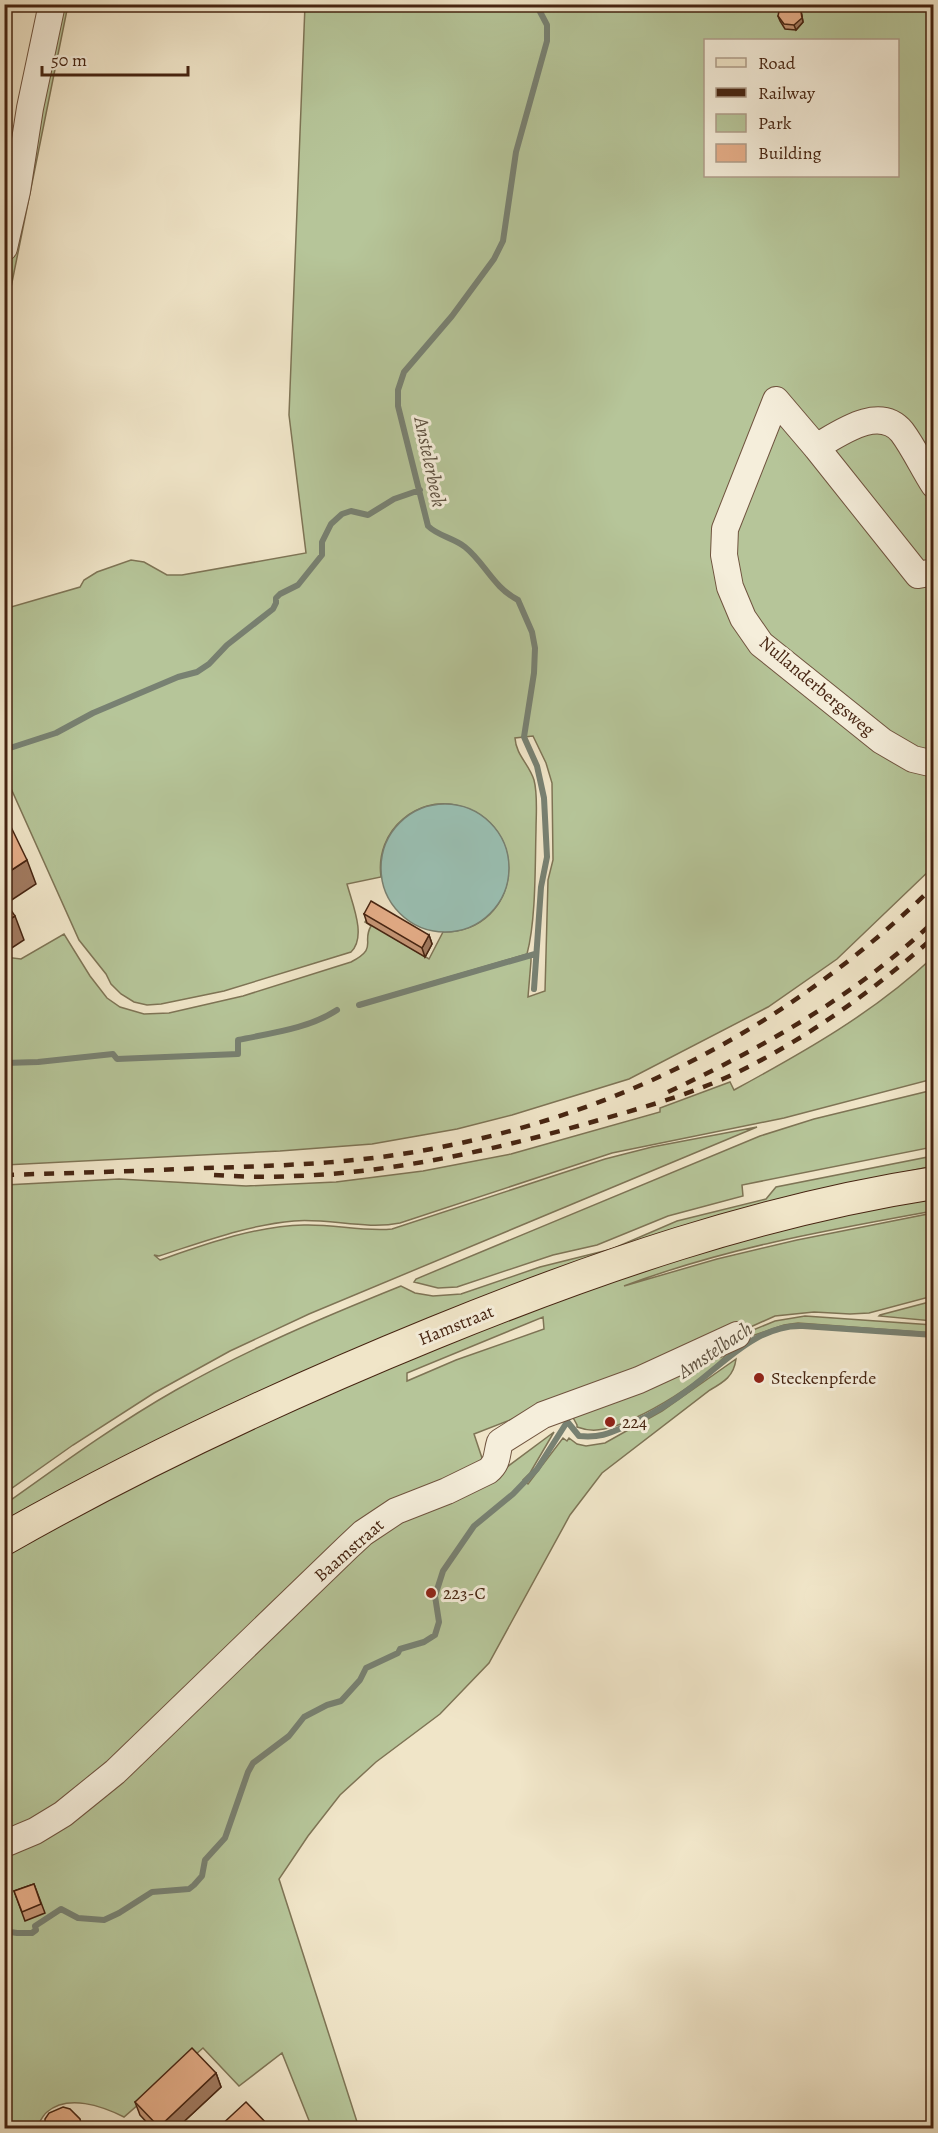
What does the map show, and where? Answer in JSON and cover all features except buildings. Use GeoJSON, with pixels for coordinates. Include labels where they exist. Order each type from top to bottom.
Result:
{"type":"FeatureCollection","features":[{"type":"Feature","properties":{"kind":"main road","name":"Hamstraat"},"geometry":{"type":"LineString","coordinates":[[4,1539],[145,1462],[279,1399],[377,1356],[549,1288],[674,1244],[744,1223],[864,1195],[933,1183]]}},
{"type":"Feature","properties":{"kind":"street"},"geometry":{"type":"LineString","coordinates":[[4,248],[52,4]]}},
{"type":"Feature","properties":{"kind":"street","name":"Nullanderbergsweg"},"geometry":{"type":"LineString","coordinates":[[933,572],[918,575],[776,400],[725,529],[724,555],[730,587],[743,618],[761,644],[882,741],[913,759],[933,764]]}},
{"type":"Feature","properties":{"kind":"street"},"geometry":{"type":"LineString","coordinates":[[816,447],[860,424],[871,421],[883,422],[901,431],[933,485]]}},
{"type":"Feature","properties":{"kind":"street","name":"Baamstraat"},"geometry":{"type":"LineString","coordinates":[[4,1844],[35,1831],[63,1814],[115,1772],[348,1546],[383,1518],[488,1471],[494,1466],[501,1442],[543,1415],[639,1380],[737,1335]]}},
{"type":"Feature","properties":{"kind":"green space"},"geometry":{"type":"Polygon","coordinates":[[[57,5],[68,5],[5,317],[5,276],[57,5]]]}},
{"type":"Feature","properties":{"kind":"green space"},"geometry":{"type":"Polygon","coordinates":[[[305,5],[933,5],[933,867],[837,959],[768,1007],[629,1079],[512,1115],[457,1129],[372,1144],[5,1165],[5,957],[21,959],[64,934],[90,976],[107,998],[120,1007],[144,1014],[169,1013],[243,996],[351,962],[367,948],[368,932],[371,926],[365,922],[367,919],[372,925],[429,959],[443,932],[470,927],[490,914],[503,896],[508,875],[507,852],[497,832],[480,815],[455,805],[441,804],[421,808],[408,815],[392,831],[382,853],[381,877],[347,884],[358,929],[356,946],[351,952],[224,991],[147,1005],[134,1002],[121,994],[79,940],[5,775],[4,609],[80,587],[84,580],[97,572],[131,560],[144,562],[167,575],[182,575],[306,553],[289,415],[305,5]],[[533,736],[515,738],[518,749],[534,780],[536,798],[534,910],[527,954],[364,1002],[359,1004],[360,1006],[531,957],[528,997],[545,991],[548,880],[553,860],[552,783],[546,763],[533,736]]]}},
{"type":"Feature","properties":{"kind":"green space"},"geometry":{"type":"Polygon","coordinates":[[[933,957],[933,1079],[784,1118],[612,1153],[400,1223],[374,1225],[294,1221],[277,1223],[225,1235],[159,1256],[154,1255],[160,1260],[249,1232],[286,1226],[315,1225],[370,1230],[392,1229],[605,1159],[652,1147],[757,1127],[309,1314],[230,1351],[154,1393],[73,1445],[5,1493],[5,1185],[119,1179],[246,1186],[336,1182],[423,1171],[511,1154],[660,1112],[660,1108],[730,1082],[734,1090],[838,1030],[887,996],[933,957]]]}},
{"type":"Feature","properties":{"kind":"green space"},"geometry":{"type":"Polygon","coordinates":[[[933,1090],[933,1147],[742,1185],[743,1196],[668,1216],[597,1245],[553,1255],[457,1287],[438,1288],[414,1282],[416,1279],[760,1136],[814,1119],[933,1090]]]}},
{"type":"Feature","properties":{"kind":"green space"},"geometry":{"type":"Polygon","coordinates":[[[933,1156],[933,1166],[790,1197],[5,1522],[4,1505],[88,1445],[154,1403],[259,1347],[401,1286],[415,1293],[433,1296],[461,1294],[540,1267],[612,1249],[677,1221],[766,1199],[776,1187],[933,1156]]]}},
{"type":"Feature","properties":{"kind":"green space"},"geometry":{"type":"Polygon","coordinates":[[[933,1197],[933,1211],[777,1241],[700,1261],[624,1286],[717,1259],[797,1240],[933,1213],[933,1296],[869,1313],[814,1312],[775,1316],[666,1365],[564,1399],[474,1434],[483,1461],[418,1498],[100,1779],[5,1840],[4,1551],[184,1456],[541,1302],[794,1223],[933,1197]],[[543,1317],[407,1373],[407,1381],[456,1360],[544,1329],[543,1317]]]}},
{"type":"Feature","properties":{"kind":"green space"},"geometry":{"type":"Polygon","coordinates":[[[933,1301],[933,1321],[879,1316],[880,1315],[933,1301]]]}},
{"type":"Feature","properties":{"kind":"green space"},"geometry":{"type":"Polygon","coordinates":[[[805,1316],[933,1325],[933,1333],[798,1323],[784,1325],[743,1339],[741,1335],[775,1321],[805,1316]]]}},
{"type":"Feature","properties":{"kind":"green space"},"geometry":{"type":"Polygon","coordinates":[[[731,1347],[710,1371],[693,1384],[654,1408],[618,1425],[597,1430],[580,1428],[577,1427],[570,1412],[731,1347]]]}},
{"type":"Feature","properties":{"kind":"green space"},"geometry":{"type":"Polygon","coordinates":[[[736,1359],[731,1374],[724,1381],[602,1473],[570,1515],[489,1663],[440,1714],[376,1762],[340,1795],[308,1836],[279,1879],[359,2128],[312,2128],[282,2053],[239,2086],[203,2048],[124,2117],[96,2106],[75,2103],[55,2107],[47,2112],[36,2128],[5,2128],[4,1850],[12,1847],[352,1548],[503,1470],[554,1432],[530,1473],[523,1480],[528,1484],[563,1438],[567,1441],[569,1438],[577,1444],[586,1446],[605,1443],[662,1411],[736,1359]]]}},
{"type":"Feature","properties":{"kind":"water"},"geometry":{"type":"Polygon","coordinates":[[[445,804],[470,808],[491,822],[505,843],[509,868],[505,893],[491,914],[470,928],[445,932],[420,928],[399,914],[385,893],[381,868],[385,843],[399,822],[420,808],[445,804]]]}},
{"type":"Feature","properties":{"kind":"waterway","name":"Anstelerbeek"},"geometry":{"type":"LineString","coordinates":[[534,989],[541,887],[547,857],[544,798],[537,766],[524,737],[534,673],[535,648],[532,632],[518,600],[509,595],[496,582],[472,553],[456,541],[428,526],[398,406],[398,390],[404,372],[452,316],[494,259],[503,241],[516,152],[547,41],[547,25],[536,4]]}},
{"type":"Feature","properties":{"kind":"waterway"},"geometry":{"type":"LineString","coordinates":[[10,748],[56,733],[93,713],[178,677],[197,672],[273,609],[276,598],[280,594],[298,585],[322,555],[322,542],[331,524],[342,514],[351,511],[368,515],[394,499],[420,490]]}},
{"type":"Feature","properties":{"kind":"waterway"},"geometry":{"type":"LineString","coordinates":[[359,1005],[535,954]]}},
{"type":"Feature","properties":{"kind":"waterway"},"geometry":{"type":"LineString","coordinates":[[4,1063],[38,1062],[113,1054],[117,1059],[238,1054],[238,1040],[302,1026],[337,1010]]}},
{"type":"Feature","properties":{"kind":"waterway","name":"Amstelbach"},"geometry":{"type":"LineString","coordinates":[[566,1420],[579,1436],[600,1435],[617,1430],[671,1402],[744,1346],[772,1331],[787,1327],[803,1326],[934,1335]]}},
{"type":"Feature","properties":{"kind":"waterway"},"geometry":{"type":"LineString","coordinates":[[4,1931],[32,1933],[36,1930],[35,1926],[61,1909],[78,1918],[104,1920],[152,1892],[189,1889],[194,1885],[202,1876],[205,1860],[225,1838],[253,1763],[289,1736],[304,1717],[327,1705],[341,1701],[360,1680],[366,1668],[398,1653],[400,1649],[424,1642],[435,1635],[439,1622],[435,1596],[443,1571],[474,1526],[513,1494],[537,1469],[567,1422]]}},
{"type":"Feature","properties":{"kind":"railway"},"geometry":{"type":"LineString","coordinates":[[4,1175],[304,1164],[353,1160],[402,1154],[478,1139],[551,1119],[621,1093],[689,1062],[754,1026],[817,985],[877,938],[934,886]]}},
{"type":"Feature","properties":{"kind":"railway"},"geometry":{"type":"LineString","coordinates":[[668,1092],[774,1038],[841,996],[873,973],[934,921]]}},
{"type":"Feature","properties":{"kind":"railway"},"geometry":{"type":"LineString","coordinates":[[214,1175],[263,1177],[312,1175],[360,1171],[457,1156],[552,1133],[668,1099],[736,1073],[814,1029],[888,976],[934,937]]}},
{"type":"Feature","properties":{"kind":"place","name":"Steckenpferde"},"geometry":{"type":"Point","coordinates":[759,1378]}},
{"type":"Feature","properties":{"kind":"place","name":"224"},"geometry":{"type":"Point","coordinates":[610,1422]}},
{"type":"Feature","properties":{"kind":"place","name":"223-C"},"geometry":{"type":"Point","coordinates":[431,1593]}}]}
